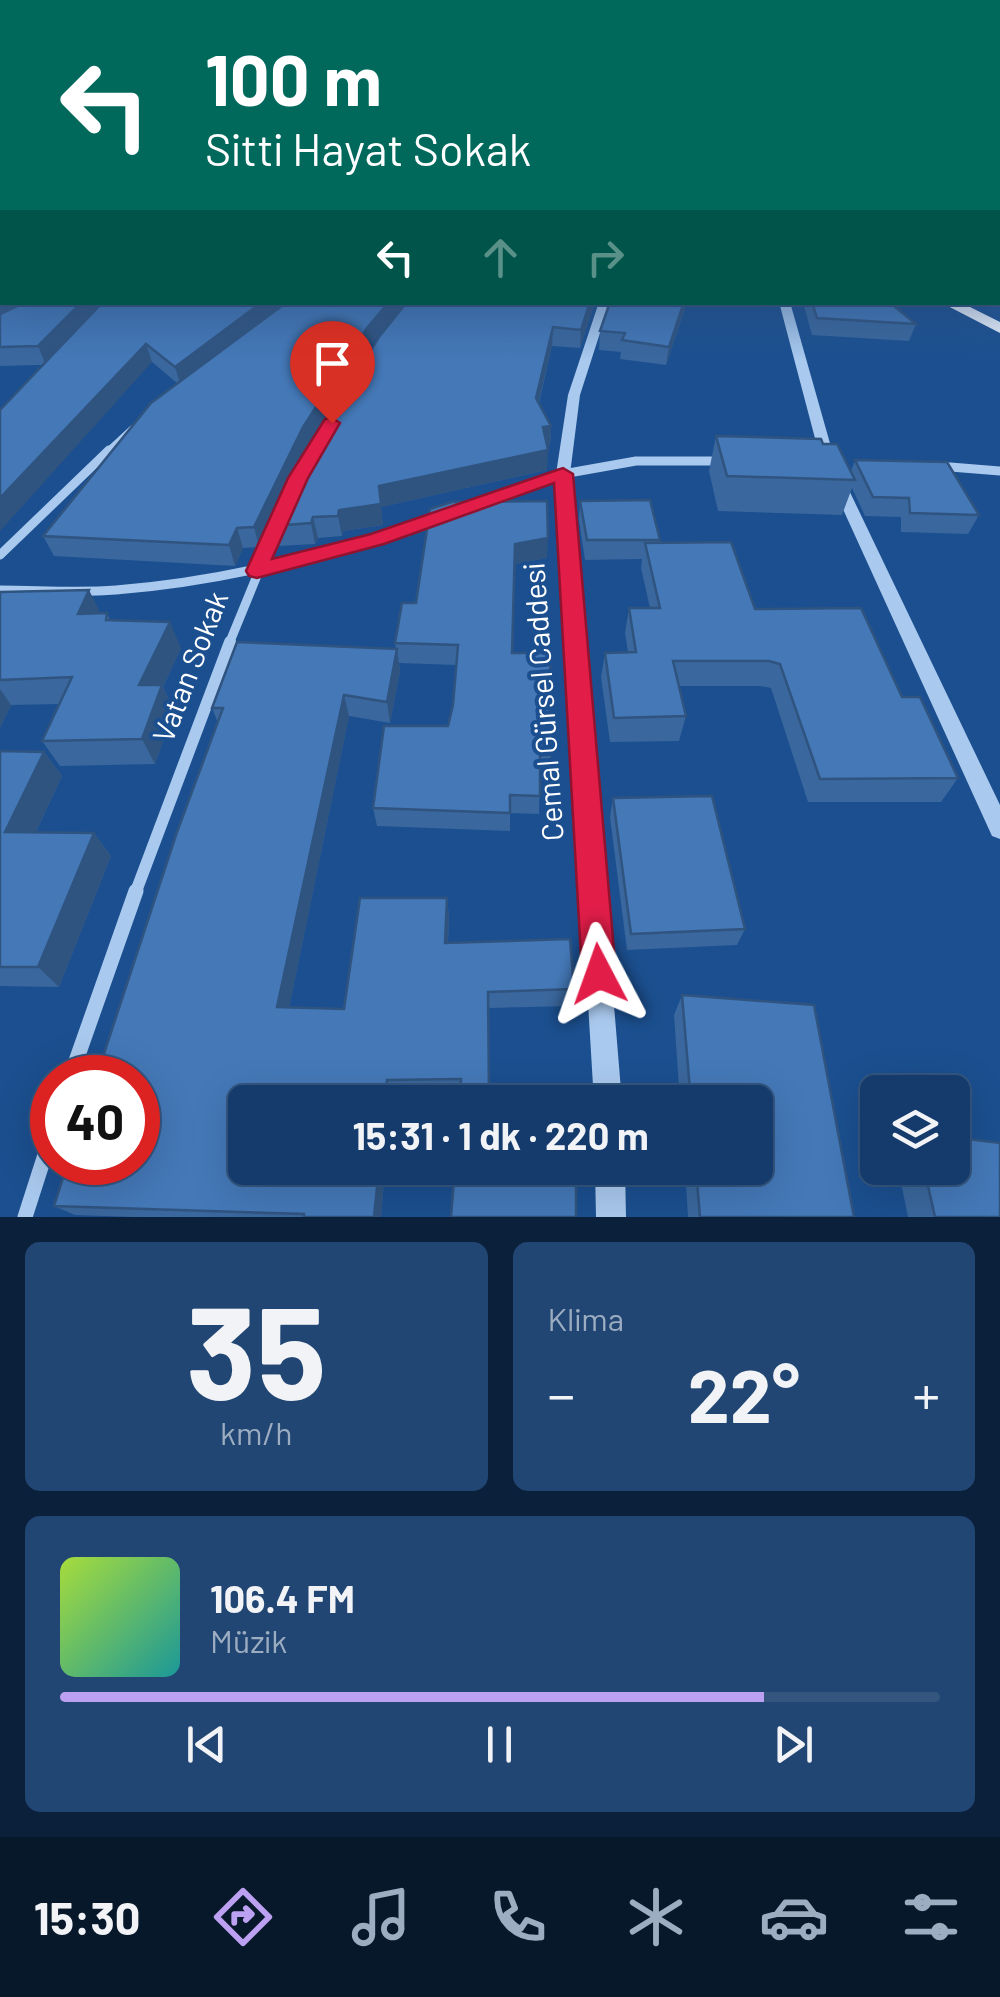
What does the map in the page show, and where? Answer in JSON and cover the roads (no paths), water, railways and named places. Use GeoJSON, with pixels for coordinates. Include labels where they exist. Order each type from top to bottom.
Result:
{"type":"FeatureCollection","features":[{"type":"Feature","properties":{"kind":"main road"},"geometry":{"type":"LineString","coordinates":[[952,305],[1000,328]]}},
{"type":"Feature","properties":{"kind":"street","name":"Cemal Gürsel Caddesi"},"geometry":{"type":"LineString","coordinates":[[604,305],[574,395],[563,474],[607,1085]]}},
{"type":"Feature","properties":{"kind":"street"},"geometry":{"type":"LineString","coordinates":[[785,305],[837,461],[1000,829]]}},
{"type":"Feature","properties":{"kind":"street"},"geometry":{"type":"LineString","coordinates":[[0,556],[37,516],[137,426]]}},
{"type":"Feature","properties":{"kind":"street"},"geometry":{"type":"LineString","coordinates":[[463,510],[563,474],[636,460],[732,460]]}},
{"type":"Feature","properties":{"kind":"street"},"geometry":{"type":"LineString","coordinates":[[809,461],[837,461]]}},
{"type":"Feature","properties":{"kind":"street"},"geometry":{"type":"LineString","coordinates":[[922,464],[1000,471]]}},
{"type":"Feature","properties":{"kind":"street","name":"Vatan Sokak"},"geometry":{"type":"LineString","coordinates":[[78,1055],[102,980],[284,509]]}},
{"type":"Feature","properties":{"kind":"street"},"geometry":{"type":"LineString","coordinates":[[0,590],[112,590],[257,571],[446,516]]}},
{"type":"Feature","properties":{"kind":"street"},"geometry":{"type":"LineString","coordinates":[[26,1217],[36,1185]]}},
{"type":"Feature","properties":{"kind":"street"},"geometry":{"type":"LineString","coordinates":[[610,1185],[611,1217]]}}]}
